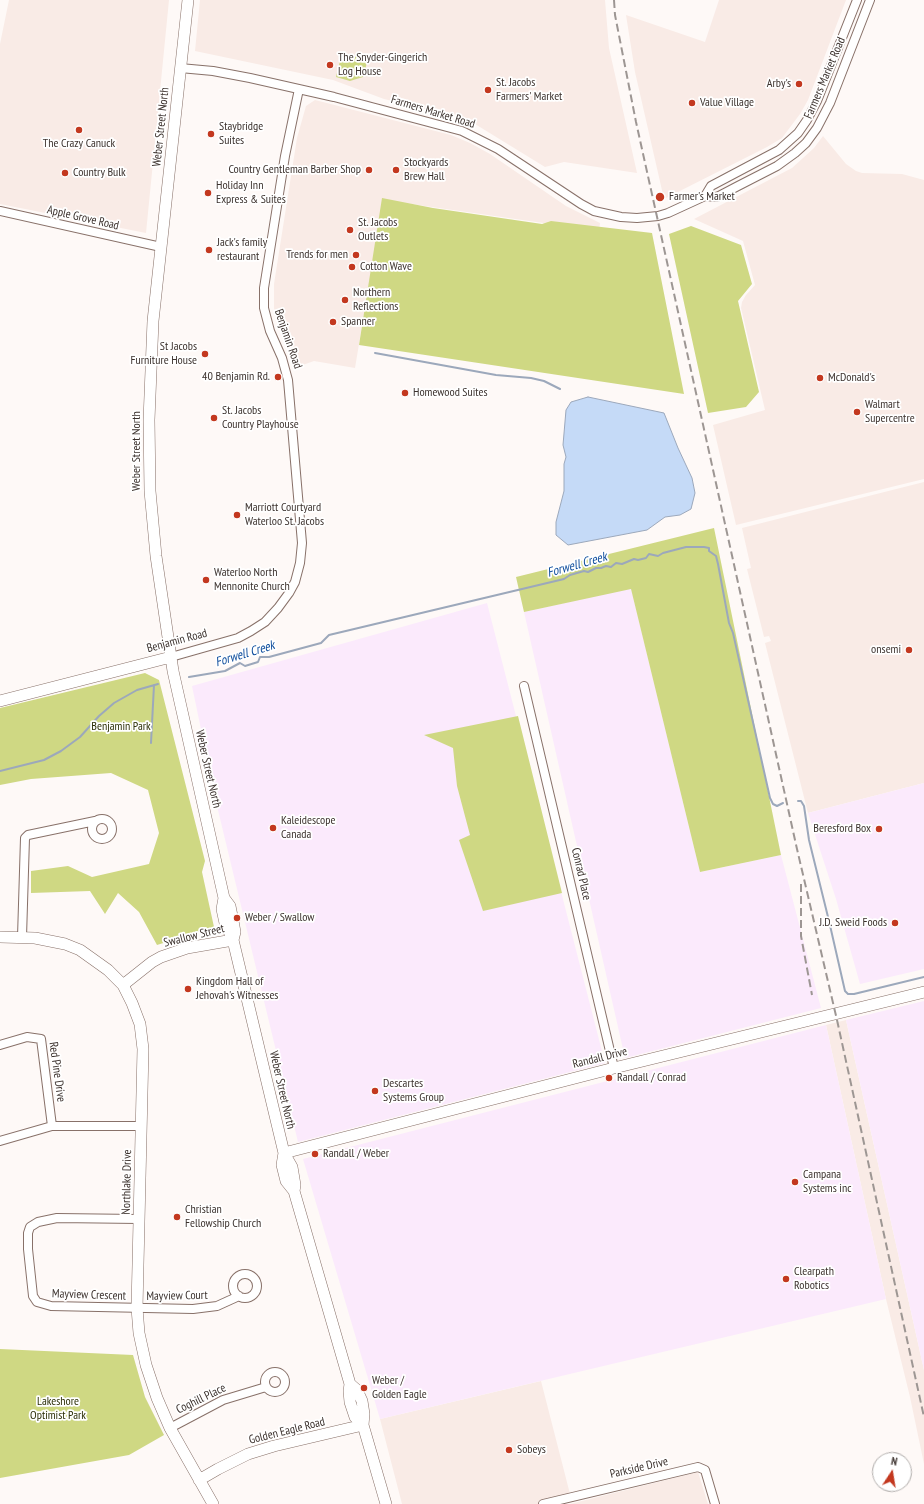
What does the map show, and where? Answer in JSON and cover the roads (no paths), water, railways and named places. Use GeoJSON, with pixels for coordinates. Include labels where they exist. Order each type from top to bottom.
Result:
{"type":"FeatureCollection","features":[{"type":"Feature","properties":{"kind":"street","name":"Weber Street North"},"geometry":{"type":"LineString","coordinates":[[188,0],[153,321],[149,420],[150,491],[156,556],[171,657],[224,898],[230,906],[235,932],[233,940],[284,1153],[282,1165],[286,1181],[294,1191],[350,1384],[357,1390],[362,1401],[364,1414],[363,1425],[386,1504]]}},
{"type":"Feature","properties":{"kind":"street","name":"Farmers Market Road"},"geometry":{"type":"LineString","coordinates":[[705,196],[711,186],[778,150],[798,134],[817,101],[856,0]]}},
{"type":"Feature","properties":{"kind":"street","name":"Farmers Market Road"},"geometry":{"type":"LineString","coordinates":[[180,68],[213,71],[250,78],[299,89],[462,131],[498,149],[594,211],[608,215],[637,218],[658,216],[705,196],[717,197],[786,160],[806,143],[817,128],[830,103],[870,0]]}},
{"type":"Feature","properties":{"kind":"street","name":"Benjamin Road"},"geometry":{"type":"LineString","coordinates":[[0,701],[171,657],[238,638],[265,622],[278,608],[295,582],[300,563],[302,543],[288,380],[282,358],[270,331],[264,308],[264,288],[284,156],[299,89]]}},
{"type":"Feature","properties":{"kind":"street","name":"Apple Grove Road"},"geometry":{"type":"LineString","coordinates":[[0,211],[161,248]]}},
{"type":"Feature","properties":{"kind":"street","name":"Conrad Place"},"geometry":{"type":"LineString","coordinates":[[524,686],[614,1068]]}},
{"type":"Feature","properties":{"kind":"street"},"geometry":{"type":"LineString","coordinates":[[22,937],[25,838],[28,835],[95,821]]}},
{"type":"Feature","properties":{"kind":"street","name":"Northlake Drive"},"geometry":{"type":"LineString","coordinates":[[0,937],[22,937],[52,941],[77,949],[90,956],[108,970],[123,985],[140,1024],[143,1049],[137,1308],[139,1333],[146,1365],[157,1398],[170,1428],[213,1504]]}},
{"type":"Feature","properties":{"kind":"street","name":"Swallow Street"},"geometry":{"type":"LineString","coordinates":[[123,985],[152,962],[161,957],[187,948],[233,940]]}},
{"type":"Feature","properties":{"kind":"street","name":"Randall Drive"},"geometry":{"type":"LineString","coordinates":[[284,1153],[614,1068],[924,992]]}},
{"type":"Feature","properties":{"kind":"street","name":"Red Pine Drive"},"geometry":{"type":"LineString","coordinates":[[0,1045],[27,1037],[42,1039],[52,1126]]}},
{"type":"Feature","properties":{"kind":"street"},"geometry":{"type":"LineString","coordinates":[[0,1141],[52,1126],[141,1126]]}},
{"type":"Feature","properties":{"kind":"street","name":"Mayview Crescent"},"geometry":{"type":"LineString","coordinates":[[137,1308],[51,1306],[37,1302],[33,1296],[28,1233],[30,1227],[38,1222],[57,1218],[139,1219]]}},
{"type":"Feature","properties":{"kind":"street","name":"Mayview Court"},"geometry":{"type":"LineString","coordinates":[[137,1308],[193,1309],[217,1306],[239,1296]]}},
{"type":"Feature","properties":{"kind":"street","name":"Coghill Place"},"geometry":{"type":"LineString","coordinates":[[170,1428],[223,1400],[266,1387]]}},
{"type":"Feature","properties":{"kind":"street","name":"Golden Eagle Road"},"geometry":{"type":"LineString","coordinates":[[199,1480],[248,1454],[274,1446],[363,1425]]}},
{"type":"Feature","properties":{"kind":"street","name":"Parkside Drive"},"geometry":{"type":"LineString","coordinates":[[543,1504],[698,1466],[705,1470],[715,1504]]}},
{"type":"Feature","properties":{"kind":"water"},"geometry":{"type":"Polygon","coordinates":[[[588,397],[664,413],[692,478],[695,493],[691,509],[680,515],[665,517],[647,530],[568,545],[556,535],[556,522],[564,491],[564,464],[566,457],[563,445],[566,410],[571,402],[588,397]]]}},
{"type":"Feature","properties":{"kind":"waterway"},"geometry":{"type":"LineString","coordinates":[[375,353],[496,375],[531,378],[544,381],[560,389]]}},
{"type":"Feature","properties":{"kind":"waterway","name":"Forwell Creek"},"geometry":{"type":"LineString","coordinates":[[189,677],[225,671],[240,663],[245,666],[258,662],[260,657],[269,657],[321,643],[329,635],[564,579],[570,575],[584,571],[588,572],[596,568],[606,566],[611,567],[616,563],[622,564],[634,559],[638,560],[646,558],[649,554],[658,556],[663,553],[686,547],[709,548],[709,551],[716,556],[718,564],[729,623],[733,633],[770,798],[773,804],[777,806],[783,803]]}},
{"type":"Feature","properties":{"kind":"waterway","name":"Forwell Creek"},"geometry":{"type":"LineString","coordinates":[[0,771],[44,760],[61,751],[80,737],[99,716],[114,703],[137,690],[158,684]]}},
{"type":"Feature","properties":{"kind":"waterway","name":"Forwell Creek"},"geometry":{"type":"LineString","coordinates":[[151,743],[154,685]]}},
{"type":"Feature","properties":{"kind":"waterway","name":"Forwell Creek"},"geometry":{"type":"LineString","coordinates":[[798,801],[801,801],[804,806],[809,840],[845,991],[848,994],[854,994],[924,977]]}},
{"type":"Feature","properties":{"kind":"railway"},"geometry":{"type":"LineString","coordinates":[[614,0],[615,15],[636,122],[797,849],[837,1020],[924,1417]]}},
{"type":"Feature","properties":{"kind":"railway"},"geometry":{"type":"LineString","coordinates":[[801,884],[801,936],[812,995]]}},
{"type":"Feature","properties":{"kind":"place","name":"The Snyder-Gingerich Log House"},"geometry":{"type":"Point","coordinates":[330,65]}},
{"type":"Feature","properties":{"kind":"place","name":"Arby's"},"geometry":{"type":"Point","coordinates":[799,84]}},
{"type":"Feature","properties":{"kind":"place","name":"St. Jacobs Farmers' Market"},"geometry":{"type":"Point","coordinates":[488,90]}},
{"type":"Feature","properties":{"kind":"place","name":"Value Village"},"geometry":{"type":"Point","coordinates":[692,103]}},
{"type":"Feature","properties":{"kind":"place","name":"The Crazy Canuck"},"geometry":{"type":"Point","coordinates":[79,130]}},
{"type":"Feature","properties":{"kind":"place","name":"Staybridge Suites"},"geometry":{"type":"Point","coordinates":[211,134]}},
{"type":"Feature","properties":{"kind":"place","name":"Country Gentleman Barber Shop"},"geometry":{"type":"Point","coordinates":[369,170]}},
{"type":"Feature","properties":{"kind":"place","name":"Stockyards Brew Hall"},"geometry":{"type":"Point","coordinates":[396,170]}},
{"type":"Feature","properties":{"kind":"place","name":"Country Bulk"},"geometry":{"type":"Point","coordinates":[65,173]}},
{"type":"Feature","properties":{"kind":"place","name":"Holiday Inn Express & Suites"},"geometry":{"type":"Point","coordinates":[208,193]}},
{"type":"Feature","properties":{"kind":"place","name":"Farmer's Market"},"geometry":{"type":"Point","coordinates":[660,197]}},
{"type":"Feature","properties":{"kind":"place","name":"St. Jacobs Outlets"},"geometry":{"type":"Point","coordinates":[350,230]}},
{"type":"Feature","properties":{"kind":"place","name":"Jack's family restaurant"},"geometry":{"type":"Point","coordinates":[209,250]}},
{"type":"Feature","properties":{"kind":"place","name":"Trends for men"},"geometry":{"type":"Point","coordinates":[356,255]}},
{"type":"Feature","properties":{"kind":"place","name":"Cotton Wave"},"geometry":{"type":"Point","coordinates":[352,267]}},
{"type":"Feature","properties":{"kind":"place","name":"Northern Reflections"},"geometry":{"type":"Point","coordinates":[345,300]}},
{"type":"Feature","properties":{"kind":"place","name":"Spanner"},"geometry":{"type":"Point","coordinates":[333,322]}},
{"type":"Feature","properties":{"kind":"place","name":"St Jacobs Furniture House"},"geometry":{"type":"Point","coordinates":[205,354]}},
{"type":"Feature","properties":{"kind":"place","name":"40 Benjamin Rd."},"geometry":{"type":"Point","coordinates":[278,377]}},
{"type":"Feature","properties":{"kind":"place","name":"McDonald's"},"geometry":{"type":"Point","coordinates":[820,378]}},
{"type":"Feature","properties":{"kind":"place","name":"Homewood Suites"},"geometry":{"type":"Point","coordinates":[405,393]}},
{"type":"Feature","properties":{"kind":"place","name":"Walmart Supercentre"},"geometry":{"type":"Point","coordinates":[857,412]}},
{"type":"Feature","properties":{"kind":"place","name":"St. Jacobs Country Playhouse"},"geometry":{"type":"Point","coordinates":[214,418]}},
{"type":"Feature","properties":{"kind":"place","name":"Marriott Courtyard Waterloo St. Jacobs"},"geometry":{"type":"Point","coordinates":[237,515]}},
{"type":"Feature","properties":{"kind":"place","name":"Waterloo North Mennonite Church"},"geometry":{"type":"Point","coordinates":[206,580]}},
{"type":"Feature","properties":{"kind":"place","name":"onsemi"},"geometry":{"type":"Point","coordinates":[909,650]}},
{"type":"Feature","properties":{"kind":"place","name":"Kaleidescope Canada"},"geometry":{"type":"Point","coordinates":[273,828]}},
{"type":"Feature","properties":{"kind":"place","name":"Beresford Box"},"geometry":{"type":"Point","coordinates":[879,829]}},
{"type":"Feature","properties":{"kind":"place","name":"Weber / Swallow"},"geometry":{"type":"Point","coordinates":[237,918]}},
{"type":"Feature","properties":{"kind":"place","name":"J.D. Sweid Foods"},"geometry":{"type":"Point","coordinates":[895,923]}},
{"type":"Feature","properties":{"kind":"place","name":"Kingdom Hall of Jehovah's Witnesses"},"geometry":{"type":"Point","coordinates":[188,989]}},
{"type":"Feature","properties":{"kind":"place","name":"Randall / Conrad"},"geometry":{"type":"Point","coordinates":[609,1078]}},
{"type":"Feature","properties":{"kind":"place","name":"Descartes Systems Group"},"geometry":{"type":"Point","coordinates":[375,1091]}},
{"type":"Feature","properties":{"kind":"place","name":"Randall / Weber"},"geometry":{"type":"Point","coordinates":[315,1154]}},
{"type":"Feature","properties":{"kind":"place","name":"Campana Systems inc"},"geometry":{"type":"Point","coordinates":[795,1182]}},
{"type":"Feature","properties":{"kind":"place","name":"Christian Fellowship Church"},"geometry":{"type":"Point","coordinates":[177,1217]}},
{"type":"Feature","properties":{"kind":"place","name":"Clearpath Robotics"},"geometry":{"type":"Point","coordinates":[786,1279]}},
{"type":"Feature","properties":{"kind":"place","name":"Weber / Golden Eagle"},"geometry":{"type":"Point","coordinates":[364,1388]}},
{"type":"Feature","properties":{"kind":"place","name":"Sobeys"},"geometry":{"type":"Point","coordinates":[509,1450]}},
{"type":"Feature","properties":{"kind":"park label","name":"Benjamin Park"},"geometry":{"type":"Point","coordinates":[121,727]}},
{"type":"Feature","properties":{"kind":"park label","name":"Lakeshore Optimist Park"},"geometry":{"type":"Point","coordinates":[58,1409]}}]}
